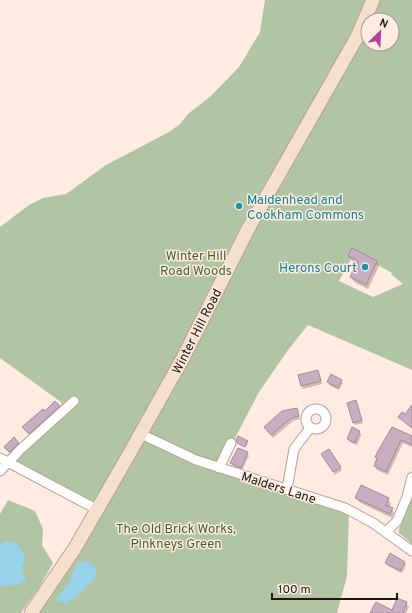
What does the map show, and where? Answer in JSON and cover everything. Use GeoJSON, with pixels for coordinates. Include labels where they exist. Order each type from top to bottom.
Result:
{"type":"FeatureCollection","features":[{"type":"Feature","properties":{"kind":"street","name":"Winter Hill Road"},"geometry":{"type":"LineString","coordinates":[[30,613],[75,548],[141,434],[183,358],[248,229],[357,37],[372,0]]}},
{"type":"Feature","properties":{"kind":"street"},"geometry":{"type":"LineString","coordinates":[[0,471],[4,460],[74,401]]}},
{"type":"Feature","properties":{"kind":"street"},"geometry":{"type":"LineString","coordinates":[[287,489],[294,449],[310,428]]}},
{"type":"Feature","properties":{"kind":"street","name":"Malders Lane"},"geometry":{"type":"LineString","coordinates":[[141,434],[196,460],[345,508],[373,523],[412,551]]}},
{"type":"Feature","properties":{"kind":"street"},"geometry":{"type":"LineString","coordinates":[[219,468],[231,443]]}},
{"type":"Feature","properties":{"kind":"street"},"geometry":{"type":"LineString","coordinates":[[4,460],[98,510]]}},
{"type":"Feature","properties":{"kind":"street"},"geometry":{"type":"LineString","coordinates":[[386,532],[397,521],[407,498],[412,477]]}},
{"type":"Feature","properties":{"kind":"green space","name":"Winter Hill Road Woods"},"geometry":{"type":"Polygon","coordinates":[[[265,0],[412,0],[412,370],[308,325],[288,350],[259,392],[220,467],[144,439],[95,501],[89,502],[18,464],[7,456],[62,409],[61,402],[0,358],[0,227],[29,205],[43,198],[66,194],[106,165],[169,132],[180,124],[188,114],[211,96],[239,67],[260,32],[265,0]],[[355,252],[339,281],[373,297],[403,284],[391,274],[392,273],[355,252]]]}},
{"type":"Feature","properties":{"kind":"green space","name":"The Old Brick Works, Pinkneys Green"},"geometry":{"type":"Polygon","coordinates":[[[143,440],[220,469],[349,511],[347,576],[337,613],[35,613],[143,440]]]}},
{"type":"Feature","properties":{"kind":"green space"},"geometry":{"type":"Polygon","coordinates":[[[412,495],[412,544],[398,532],[412,495]]]}},
{"type":"Feature","properties":{"kind":"green space"},"geometry":{"type":"Polygon","coordinates":[[[8,500],[35,511],[43,529],[42,545],[53,563],[40,586],[21,613],[0,613],[0,514],[8,500]]]}},
{"type":"Feature","properties":{"kind":"water"},"geometry":{"type":"Polygon","coordinates":[[[5,541],[15,542],[24,554],[25,559],[22,567],[23,575],[27,579],[18,585],[0,586],[0,544],[5,541]]]}},
{"type":"Feature","properties":{"kind":"water"},"geometry":{"type":"Polygon","coordinates":[[[87,561],[96,568],[96,577],[74,599],[66,604],[55,600],[68,585],[77,564],[87,561]]]}},
{"type":"Feature","properties":{"kind":"building","name":"Herons Court"},"geometry":{"type":"Polygon","coordinates":[[[352,248],[377,261],[366,285],[350,277],[358,261],[348,256],[352,248]]]}},
{"type":"Feature","properties":{"kind":"building"},"geometry":{"type":"Polygon","coordinates":[[[318,370],[321,381],[301,386],[298,375],[318,370]]]}},
{"type":"Feature","properties":{"kind":"building"},"geometry":{"type":"Polygon","coordinates":[[[331,374],[342,380],[338,388],[327,382],[331,374]]]}},
{"type":"Feature","properties":{"kind":"building"},"geometry":{"type":"Polygon","coordinates":[[[356,400],[362,420],[353,423],[347,403],[356,400]]]}},
{"type":"Feature","properties":{"kind":"building"},"geometry":{"type":"Polygon","coordinates":[[[55,401],[60,406],[29,434],[22,427],[43,409],[45,411],[55,401]]]}},
{"type":"Feature","properties":{"kind":"building"},"geometry":{"type":"Polygon","coordinates":[[[412,405],[412,428],[398,417],[402,412],[405,414],[412,405]]]}},
{"type":"Feature","properties":{"kind":"building"},"geometry":{"type":"Polygon","coordinates":[[[297,408],[299,416],[291,418],[271,435],[264,427],[282,411],[297,408]]]}},
{"type":"Feature","properties":{"kind":"building"},"geometry":{"type":"Polygon","coordinates":[[[352,427],[360,431],[355,443],[347,439],[352,427]]]}},
{"type":"Feature","properties":{"kind":"building"},"geometry":{"type":"Polygon","coordinates":[[[392,427],[412,436],[412,445],[401,440],[386,472],[374,466],[377,458],[375,457],[392,427]]]}},
{"type":"Feature","properties":{"kind":"building"},"geometry":{"type":"Polygon","coordinates":[[[238,436],[248,441],[245,447],[237,443],[236,440],[238,436]]]}},
{"type":"Feature","properties":{"kind":"building"},"geometry":{"type":"Polygon","coordinates":[[[14,437],[19,443],[9,452],[4,447],[14,437]]]}},
{"type":"Feature","properties":{"kind":"building"},"geometry":{"type":"Polygon","coordinates":[[[238,448],[248,452],[241,468],[230,463],[238,448]]]}},
{"type":"Feature","properties":{"kind":"building"},"geometry":{"type":"Polygon","coordinates":[[[329,449],[341,467],[333,472],[321,454],[329,449]]]}},
{"type":"Feature","properties":{"kind":"building"},"geometry":{"type":"Polygon","coordinates":[[[361,485],[389,498],[386,505],[393,508],[390,514],[355,498],[361,485]]]}},
{"type":"Feature","properties":{"kind":"building"},"geometry":{"type":"Polygon","coordinates":[[[390,553],[405,562],[400,571],[385,563],[390,553]]]}},
{"type":"Feature","properties":{"kind":"building"},"geometry":{"type":"Polygon","coordinates":[[[397,598],[407,602],[403,613],[370,613],[376,602],[392,610],[397,598]]]}},
{"type":"Feature","properties":{"kind":"place","name":"Maidenhead and Cookham Commons"},"geometry":{"type":"Point","coordinates":[239,206]}},
{"type":"Feature","properties":{"kind":"place","name":"Herons Court"},"geometry":{"type":"Point","coordinates":[365,267]}}]}
